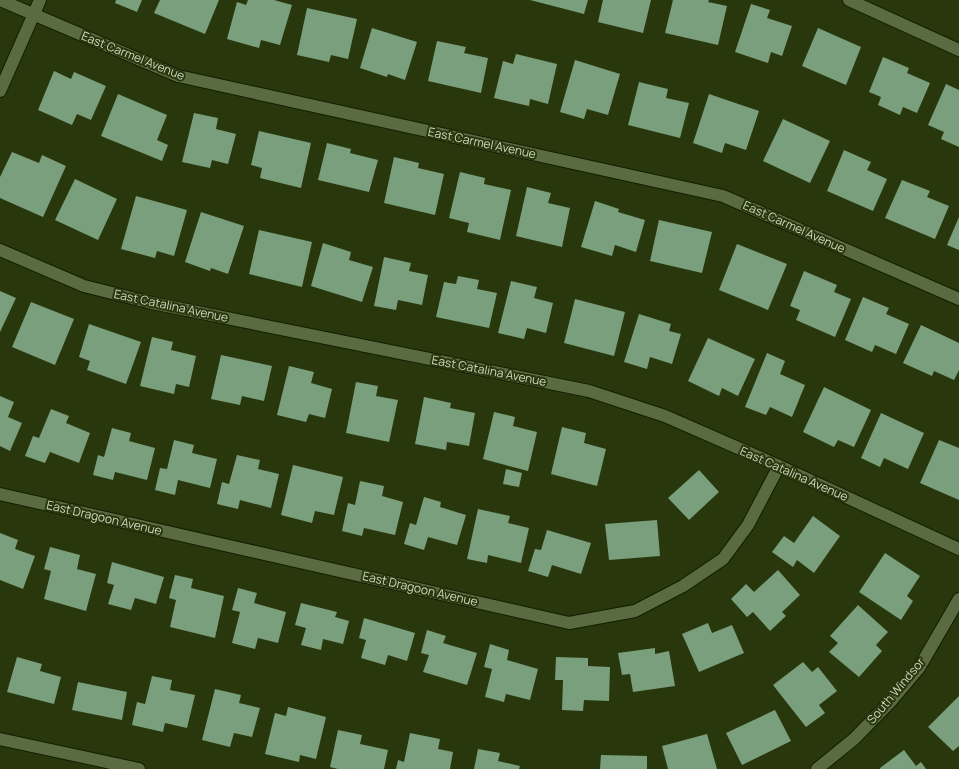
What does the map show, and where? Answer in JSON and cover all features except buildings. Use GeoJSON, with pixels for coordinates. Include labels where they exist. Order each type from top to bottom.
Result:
{"type":"FeatureCollection","features":[{"type":"Feature","properties":{"kind":"street","name":"East Carmel Avenue"},"geometry":{"type":"LineString","coordinates":[[0,0],[178,76],[724,196],[959,299]]}},
{"type":"Feature","properties":{"kind":"street"},"geometry":{"type":"LineString","coordinates":[[0,91],[40,0]]}},
{"type":"Feature","properties":{"kind":"street"},"geometry":{"type":"LineString","coordinates":[[849,0],[959,50]]}},
{"type":"Feature","properties":{"kind":"street","name":"East Catalina Avenue"},"geometry":{"type":"LineString","coordinates":[[0,250],[84,286],[152,304],[589,391],[665,416],[779,466],[959,549]]}},
{"type":"Feature","properties":{"kind":"street","name":"East Dragoon Avenue"},"geometry":{"type":"LineString","coordinates":[[0,494],[569,623],[635,611],[683,586],[724,559],[748,525],[779,466]]}},
{"type":"Feature","properties":{"kind":"street","name":"South Windsor"},"geometry":{"type":"LineString","coordinates":[[817,769],[854,739],[892,700],[919,668],[959,599]]}},
{"type":"Feature","properties":{"kind":"street"},"geometry":{"type":"LineString","coordinates":[[0,739],[139,769]]}}]}
